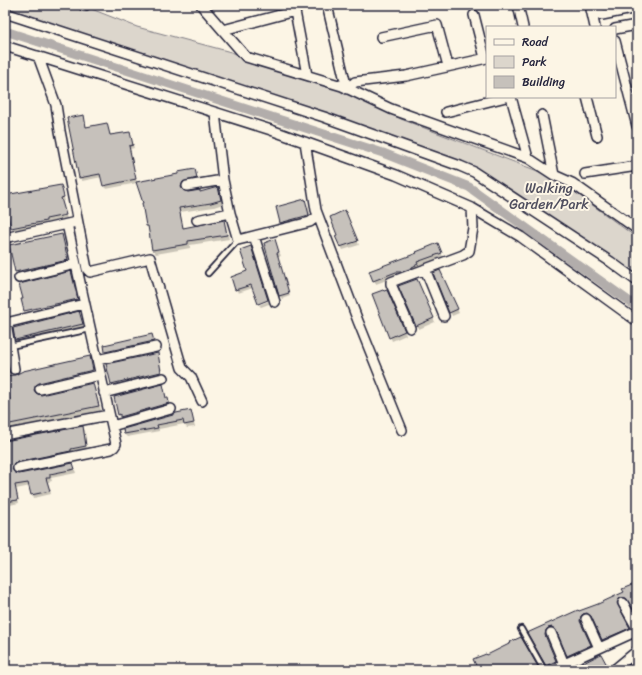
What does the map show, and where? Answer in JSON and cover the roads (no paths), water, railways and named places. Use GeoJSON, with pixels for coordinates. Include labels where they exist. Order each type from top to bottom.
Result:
{"type":"FeatureCollection","features":[{"type":"Feature","properties":{"kind":"street"},"geometry":{"type":"LineString","coordinates":[[201,5],[246,57],[348,89],[391,109],[528,158],[554,175],[572,184],[637,229]]}},
{"type":"Feature","properties":{"kind":"street"},"geometry":{"type":"LineString","coordinates":[[327,5],[348,89]]}},
{"type":"Feature","properties":{"kind":"street"},"geometry":{"type":"LineString","coordinates":[[518,5],[523,26]]}},
{"type":"Feature","properties":{"kind":"street"},"geometry":{"type":"LineString","coordinates":[[590,5],[595,26]]}},
{"type":"Feature","properties":{"kind":"street"},"geometry":{"type":"LineString","coordinates":[[598,5],[600,15],[637,8]]}},
{"type":"Feature","properties":{"kind":"street"},"geometry":{"type":"LineString","coordinates":[[223,30],[295,8],[307,75]]}},
{"type":"Feature","properties":{"kind":"street"},"geometry":{"type":"LineString","coordinates":[[622,12],[626,27]]}},
{"type":"Feature","properties":{"kind":"street"},"geometry":{"type":"LineString","coordinates":[[5,13],[324,117],[460,166],[481,176],[611,262],[637,281]]}},
{"type":"Feature","properties":{"kind":"street"},"geometry":{"type":"LineString","coordinates":[[348,89],[355,82],[406,76],[486,58],[474,15]]}},
{"type":"Feature","properties":{"kind":"street"},"geometry":{"type":"LineString","coordinates":[[381,37],[437,25],[448,66]]}},
{"type":"Feature","properties":{"kind":"street"},"geometry":{"type":"LineString","coordinates":[[616,29],[637,25]]}},
{"type":"Feature","properties":{"kind":"street"},"geometry":{"type":"LineString","coordinates":[[616,45],[637,126]]}},
{"type":"Feature","properties":{"kind":"street"},"geometry":{"type":"LineString","coordinates":[[5,46],[305,142],[396,175],[472,208],[522,237],[637,321]]}},
{"type":"Feature","properties":{"kind":"street"},"geometry":{"type":"LineString","coordinates":[[38,56],[56,105],[88,272],[150,258],[182,368],[191,378],[202,402]]}},
{"type":"Feature","properties":{"kind":"street"},"geometry":{"type":"LineString","coordinates":[[446,112],[502,98]]}},
{"type":"Feature","properties":{"kind":"street"},"geometry":{"type":"LineString","coordinates":[[511,98],[528,158]]}},
{"type":"Feature","properties":{"kind":"street"},"geometry":{"type":"LineString","coordinates":[[587,98],[597,136]]}},
{"type":"Feature","properties":{"kind":"street"},"geometry":{"type":"LineString","coordinates":[[215,113],[223,180],[230,213],[238,240],[310,222],[318,216]]}},
{"type":"Feature","properties":{"kind":"street"},"geometry":{"type":"LineString","coordinates":[[542,114],[554,175]]}},
{"type":"Feature","properties":{"kind":"street"},"geometry":{"type":"LineString","coordinates":[[305,142],[314,204],[318,216],[402,430]]}},
{"type":"Feature","properties":{"kind":"street"},"geometry":{"type":"LineString","coordinates":[[585,174],[637,166]]}},
{"type":"Feature","properties":{"kind":"street"},"geometry":{"type":"LineString","coordinates":[[187,186],[223,180]]}},
{"type":"Feature","properties":{"kind":"street"},"geometry":{"type":"LineString","coordinates":[[410,328],[391,282],[463,255],[469,251],[473,228],[472,208]]}},
{"type":"Feature","properties":{"kind":"street"},"geometry":{"type":"LineString","coordinates":[[197,220],[230,213]]}},
{"type":"Feature","properties":{"kind":"street"},"geometry":{"type":"LineString","coordinates":[[9,237],[78,221]]}},
{"type":"Feature","properties":{"kind":"street"},"geometry":{"type":"LineString","coordinates":[[18,468],[111,449],[116,444],[67,224]]}},
{"type":"Feature","properties":{"kind":"street"},"geometry":{"type":"LineString","coordinates":[[254,236],[275,302]]}},
{"type":"Feature","properties":{"kind":"street"},"geometry":{"type":"LineString","coordinates":[[19,278],[76,264]]}},
{"type":"Feature","properties":{"kind":"street"},"geometry":{"type":"LineString","coordinates":[[424,269],[444,316]]}},
{"type":"Feature","properties":{"kind":"street"},"geometry":{"type":"LineString","coordinates":[[14,369],[6,323],[84,304]]}},
{"type":"Feature","properties":{"kind":"street"},"geometry":{"type":"LineString","coordinates":[[97,360],[156,347]]}},
{"type":"Feature","properties":{"kind":"street"},"geometry":{"type":"LineString","coordinates":[[40,389],[100,375]]}},
{"type":"Feature","properties":{"kind":"street"},"geometry":{"type":"LineString","coordinates":[[104,393],[163,378]]}},
{"type":"Feature","properties":{"kind":"street"},"geometry":{"type":"LineString","coordinates":[[112,426],[171,409]]}},
{"type":"Feature","properties":{"kind":"street"},"geometry":{"type":"LineString","coordinates":[[9,434],[109,415]]}},
{"type":"Feature","properties":{"kind":"street"},"geometry":{"type":"LineString","coordinates":[[623,603],[637,628]]}},
{"type":"Feature","properties":{"kind":"street"},"geometry":{"type":"LineString","coordinates":[[586,619],[600,648]]}},
{"type":"Feature","properties":{"kind":"street"},"geometry":{"type":"LineString","coordinates":[[551,670],[637,631]]}},
{"type":"Feature","properties":{"kind":"street"},"geometry":{"type":"LineString","coordinates":[[551,634],[564,664]]}},
{"type":"Feature","properties":{"kind":"street"},"geometry":{"type":"LineString","coordinates":[[618,669],[637,651]]}},
{"type":"Feature","properties":{"kind":"lane"},"geometry":{"type":"LineString","coordinates":[[208,273],[238,240]]}},
{"type":"Feature","properties":{"kind":"lane"},"geometry":{"type":"LineString","coordinates":[[10,346],[90,329]]}},
{"type":"Feature","properties":{"kind":"lane"},"geometry":{"type":"LineString","coordinates":[[521,629],[544,670]]}},
{"type":"Feature","properties":{"kind":"waterway"},"geometry":{"type":"LineString","coordinates":[[5,31],[383,153],[469,187],[637,307]]}},
{"type":"Feature","properties":{"kind":"park label","name":"Walking Garden/Park"},"geometry":{"type":"Point","coordinates":[549,196]}}]}
